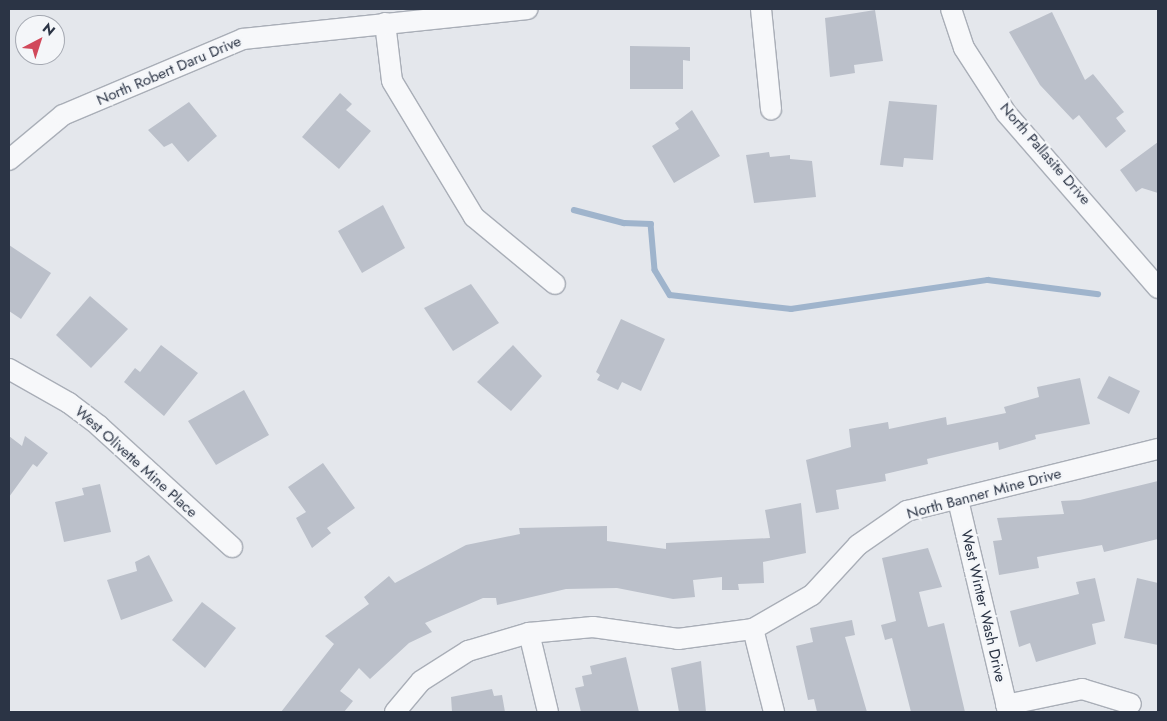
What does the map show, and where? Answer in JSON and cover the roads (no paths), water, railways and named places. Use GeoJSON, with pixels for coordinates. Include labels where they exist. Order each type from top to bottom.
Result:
{"type":"FeatureCollection","features":[{"type":"Feature","properties":{"kind":"street","name":"North Robert Daru Drive"},"geometry":{"type":"LineString","coordinates":[[9,160],[63,115],[243,38],[527,9]]}},
{"type":"Feature","properties":{"kind":"street"},"geometry":{"type":"LineString","coordinates":[[761,9],[771,110]]}},
{"type":"Feature","properties":{"kind":"street","name":"North Pallasite Drive"},"geometry":{"type":"LineString","coordinates":[[951,9],[964,48],[1006,113],[1158,288]]}},
{"type":"Feature","properties":{"kind":"street"},"geometry":{"type":"LineString","coordinates":[[385,23],[392,81],[474,216],[555,284]]}},
{"type":"Feature","properties":{"kind":"street","name":"West Olivette Mine Place"},"geometry":{"type":"LineString","coordinates":[[9,368],[69,403],[99,426],[232,547]]}},
{"type":"Feature","properties":{"kind":"street","name":"North Banner Mine Drive"},"geometry":{"type":"LineString","coordinates":[[395,712],[421,681],[468,651],[529,633],[593,627],[678,639],[753,629],[812,595],[858,545],[907,511],[958,500],[1158,449]]}},
{"type":"Feature","properties":{"kind":"street","name":"West Winter Wash Drive"},"geometry":{"type":"LineString","coordinates":[[958,500],[1007,709]]}},
{"type":"Feature","properties":{"kind":"street"},"geometry":{"type":"LineString","coordinates":[[753,629],[774,712]]}},
{"type":"Feature","properties":{"kind":"street"},"geometry":{"type":"LineString","coordinates":[[529,633],[548,712]]}},
{"type":"Feature","properties":{"kind":"street"},"geometry":{"type":"LineString","coordinates":[[1007,709],[1082,689],[1131,704]]}},
{"type":"Feature","properties":{"kind":"waterway"},"geometry":{"type":"LineString","coordinates":[[574,210],[624,223],[651,224],[655,270],[670,295],[791,309],[988,280],[1098,294]]}}]}
